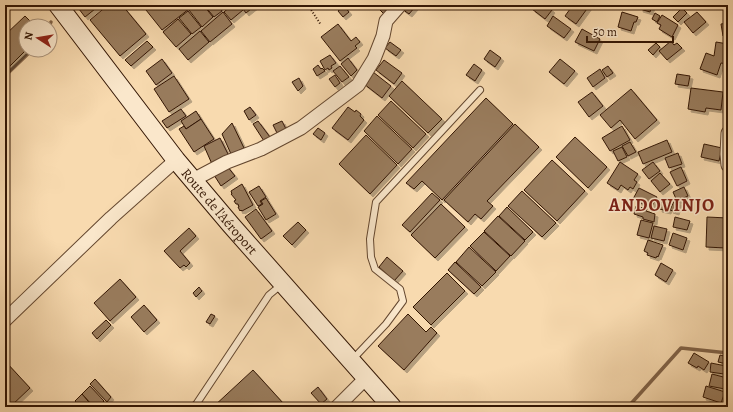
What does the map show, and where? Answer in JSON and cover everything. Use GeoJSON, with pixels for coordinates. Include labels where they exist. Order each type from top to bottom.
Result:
{"type":"FeatureCollection","features":[{"type":"Feature","properties":{"kind":"main road","name":"Route de l'Aéroport"},"geometry":{"type":"LineString","coordinates":[[58,5],[176,160],[351,362],[392,407]]}},
{"type":"Feature","properties":{"kind":"street"},"geometry":{"type":"LineString","coordinates":[[193,180],[227,162],[261,149],[301,128],[358,85],[374,59],[383,36],[386,21],[400,5]]}},
{"type":"Feature","properties":{"kind":"street"},"geometry":{"type":"LineString","coordinates":[[728,133],[728,165]]}},
{"type":"Feature","properties":{"kind":"street"},"geometry":{"type":"LineString","coordinates":[[5,320],[111,218],[176,160]]}},
{"type":"Feature","properties":{"kind":"street"},"geometry":{"type":"LineString","coordinates":[[337,407],[366,378]]}},
{"type":"Feature","properties":{"kind":"lane"},"geometry":{"type":"LineString","coordinates":[[351,362],[386,324],[403,301],[400,289],[375,269],[370,258],[370,239],[376,202],[480,90]]}},
{"type":"Feature","properties":{"kind":"lane"},"geometry":{"type":"LineString","coordinates":[[193,407],[269,296],[283,284]]}},
{"type":"Feature","properties":{"kind":"path"},"geometry":{"type":"LineString","coordinates":[[308,5],[321,25]]}},
{"type":"Feature","properties":{"kind":"building"},"geometry":{"type":"Polygon","coordinates":[[[76,5],[100,5],[85,17],[76,5]]]}},
{"type":"Feature","properties":{"kind":"building"},"geometry":{"type":"Polygon","coordinates":[[[108,5],[122,5],[146,34],[120,56],[90,20],[108,5]]]}},
{"type":"Feature","properties":{"kind":"building"},"geometry":{"type":"Polygon","coordinates":[[[142,5],[194,5],[162,30],[142,5]]]}},
{"type":"Feature","properties":{"kind":"building"},"geometry":{"type":"Polygon","coordinates":[[[195,5],[203,5],[213,17],[202,27],[189,10],[195,5]]]}},
{"type":"Feature","properties":{"kind":"building"},"geometry":{"type":"Polygon","coordinates":[[[204,5],[218,5],[222,11],[214,17],[204,5]]]}},
{"type":"Feature","properties":{"kind":"building"},"geometry":{"type":"Polygon","coordinates":[[[232,5],[239,5],[243,10],[231,20],[224,12],[232,5]]]}},
{"type":"Feature","properties":{"kind":"building"},"geometry":{"type":"Polygon","coordinates":[[[240,5],[256,5],[246,13],[240,5]]]}},
{"type":"Feature","properties":{"kind":"building"},"geometry":{"type":"Polygon","coordinates":[[[375,5],[392,5],[384,14],[375,5]]]}},
{"type":"Feature","properties":{"kind":"building"},"geometry":{"type":"Polygon","coordinates":[[[405,5],[413,5],[415,7],[409,14],[402,9],[405,5]]]}},
{"type":"Feature","properties":{"kind":"building"},"geometry":{"type":"Polygon","coordinates":[[[536,5],[546,5],[552,10],[545,19],[532,9],[536,5]]]}},
{"type":"Feature","properties":{"kind":"building"},"geometry":{"type":"Polygon","coordinates":[[[573,5],[589,6],[576,24],[565,16],[573,5]]]}},
{"type":"Feature","properties":{"kind":"building"},"geometry":{"type":"Polygon","coordinates":[[[641,5],[652,5],[650,12],[640,9],[641,5]]]}},
{"type":"Feature","properties":{"kind":"building"},"geometry":{"type":"Polygon","coordinates":[[[344,6],[349,12],[343,17],[338,11],[344,6]]]}},
{"type":"Feature","properties":{"kind":"building"},"geometry":{"type":"Polygon","coordinates":[[[682,8],[687,13],[678,22],[673,17],[682,8]]]}},
{"type":"Feature","properties":{"kind":"building"},"geometry":{"type":"Polygon","coordinates":[[[188,11],[201,27],[192,34],[179,18],[188,11]]]}},
{"type":"Feature","properties":{"kind":"building"},"geometry":{"type":"Polygon","coordinates":[[[223,12],[232,24],[210,42],[201,31],[223,12]]]}},
{"type":"Feature","properties":{"kind":"building"},"geometry":{"type":"Polygon","coordinates":[[[622,12],[638,17],[636,22],[634,22],[631,31],[618,27],[622,12]]]}},
{"type":"Feature","properties":{"kind":"building"},"geometry":{"type":"Polygon","coordinates":[[[697,12],[706,22],[693,33],[684,22],[697,12]]]}},
{"type":"Feature","properties":{"kind":"building"},"geometry":{"type":"Polygon","coordinates":[[[655,13],[660,16],[657,22],[652,19],[655,13]]]}},
{"type":"Feature","properties":{"kind":"building"},"geometry":{"type":"Polygon","coordinates":[[[662,15],[678,25],[672,37],[659,29],[661,25],[657,23],[662,15]]]}},
{"type":"Feature","properties":{"kind":"building"},"geometry":{"type":"Polygon","coordinates":[[[553,16],[571,29],[564,38],[547,26],[553,16]]]}},
{"type":"Feature","properties":{"kind":"building"},"geometry":{"type":"Polygon","coordinates":[[[178,19],[191,34],[176,47],[163,32],[178,19]]]}},
{"type":"Feature","properties":{"kind":"building"},"geometry":{"type":"Polygon","coordinates":[[[18,23],[18,58],[5,71],[5,35],[18,23]]]}},
{"type":"Feature","properties":{"kind":"building"},"geometry":{"type":"Polygon","coordinates":[[[728,23],[728,36],[723,36],[721,24],[728,23]]]}},
{"type":"Feature","properties":{"kind":"building"},"geometry":{"type":"Polygon","coordinates":[[[338,24],[351,41],[356,37],[360,42],[355,46],[357,48],[340,61],[321,37],[338,24]]]}},
{"type":"Feature","properties":{"kind":"building"},"geometry":{"type":"Polygon","coordinates":[[[582,29],[600,39],[594,51],[575,42],[582,29]]]}},
{"type":"Feature","properties":{"kind":"building"},"geometry":{"type":"Polygon","coordinates":[[[200,31],[209,42],[188,60],[179,49],[200,31]]]}},
{"type":"Feature","properties":{"kind":"building"},"geometry":{"type":"Polygon","coordinates":[[[147,41],[153,47],[131,66],[125,60],[147,41]]]}},
{"type":"Feature","properties":{"kind":"building"},"geometry":{"type":"Polygon","coordinates":[[[671,41],[674,45],[677,43],[682,48],[667,60],[659,51],[671,41]]]}},
{"type":"Feature","properties":{"kind":"building"},"geometry":{"type":"Polygon","coordinates":[[[390,42],[401,50],[396,56],[385,48],[390,42]]]}},
{"type":"Feature","properties":{"kind":"building"},"geometry":{"type":"Polygon","coordinates":[[[716,42],[728,44],[728,64],[721,63],[717,75],[700,69],[706,53],[714,56],[716,42]]]}},
{"type":"Feature","properties":{"kind":"building"},"geometry":{"type":"Polygon","coordinates":[[[656,43],[660,47],[653,55],[648,50],[656,43]]]}},
{"type":"Feature","properties":{"kind":"building"},"geometry":{"type":"Polygon","coordinates":[[[490,50],[501,58],[495,67],[484,59],[490,50]]]}},
{"type":"Feature","properties":{"kind":"building"},"geometry":{"type":"Polygon","coordinates":[[[330,55],[336,63],[331,66],[332,68],[329,70],[328,68],[325,70],[320,61],[330,55]]]}},
{"type":"Feature","properties":{"kind":"building"},"geometry":{"type":"Polygon","coordinates":[[[348,58],[357,70],[351,76],[341,64],[348,58]]]}},
{"type":"Feature","properties":{"kind":"building"},"geometry":{"type":"Polygon","coordinates":[[[162,59],[172,73],[156,85],[146,71],[162,59]]]}},
{"type":"Feature","properties":{"kind":"building"},"geometry":{"type":"Polygon","coordinates":[[[560,59],[575,71],[564,84],[549,72],[560,59]]]}},
{"type":"Feature","properties":{"kind":"building"},"geometry":{"type":"Polygon","coordinates":[[[384,60],[402,73],[394,84],[376,70],[384,60]]]}},
{"type":"Feature","properties":{"kind":"building"},"geometry":{"type":"Polygon","coordinates":[[[474,64],[482,70],[475,81],[466,75],[474,64]]]}},
{"type":"Feature","properties":{"kind":"building"},"geometry":{"type":"Polygon","coordinates":[[[318,65],[325,71],[317,76],[313,69],[318,65]]]}},
{"type":"Feature","properties":{"kind":"building"},"geometry":{"type":"Polygon","coordinates":[[[340,66],[349,77],[342,82],[333,71],[340,66]]]}},
{"type":"Feature","properties":{"kind":"building"},"geometry":{"type":"Polygon","coordinates":[[[608,66],[613,73],[607,77],[602,70],[608,66]]]}},
{"type":"Feature","properties":{"kind":"building"},"geometry":{"type":"Polygon","coordinates":[[[600,69],[605,78],[593,87],[587,78],[600,69]]]}},
{"type":"Feature","properties":{"kind":"building"},"geometry":{"type":"Polygon","coordinates":[[[373,72],[391,86],[382,98],[364,84],[373,72]]]}},
{"type":"Feature","properties":{"kind":"building"},"geometry":{"type":"Polygon","coordinates":[[[677,74],[690,76],[688,86],[675,84],[677,74]]]}},
{"type":"Feature","properties":{"kind":"building"},"geometry":{"type":"Polygon","coordinates":[[[335,75],[340,83],[335,87],[329,79],[335,75]]]}},
{"type":"Feature","properties":{"kind":"building"},"geometry":{"type":"Polygon","coordinates":[[[174,76],[189,99],[169,112],[154,89],[174,76]]]}},
{"type":"Feature","properties":{"kind":"building"},"geometry":{"type":"Polygon","coordinates":[[[299,78],[303,86],[298,91],[292,82],[299,78]]]}},
{"type":"Feature","properties":{"kind":"building"},"geometry":{"type":"Polygon","coordinates":[[[402,81],[442,119],[428,133],[389,96],[402,81]]]}},
{"type":"Feature","properties":{"kind":"building"},"geometry":{"type":"Polygon","coordinates":[[[691,88],[723,92],[721,110],[706,108],[705,112],[688,109],[691,88]]]}},
{"type":"Feature","properties":{"kind":"building"},"geometry":{"type":"Polygon","coordinates":[[[631,89],[657,120],[635,139],[620,120],[611,128],[600,115],[631,89]]]}},
{"type":"Feature","properties":{"kind":"building"},"geometry":{"type":"Polygon","coordinates":[[[592,92],[603,106],[589,117],[578,102],[592,92]]]}},
{"type":"Feature","properties":{"kind":"building"},"geometry":{"type":"Polygon","coordinates":[[[486,98],[513,124],[442,200],[422,181],[414,189],[406,183],[486,98]]]}},
{"type":"Feature","properties":{"kind":"building"},"geometry":{"type":"Polygon","coordinates":[[[391,101],[426,134],[413,148],[378,115],[391,101]]]}},
{"type":"Feature","properties":{"kind":"building"},"geometry":{"type":"Polygon","coordinates":[[[250,107],[256,115],[249,120],[244,111],[250,107]]]}},
{"type":"Feature","properties":{"kind":"building"},"geometry":{"type":"Polygon","coordinates":[[[348,107],[361,114],[360,116],[364,120],[348,140],[332,128],[348,107]]]}},
{"type":"Feature","properties":{"kind":"building"},"geometry":{"type":"Polygon","coordinates":[[[181,109],[186,116],[167,128],[162,121],[181,109]]]}},
{"type":"Feature","properties":{"kind":"building"},"geometry":{"type":"Polygon","coordinates":[[[196,111],[201,119],[186,129],[181,121],[196,111]]]}},
{"type":"Feature","properties":{"kind":"building"},"geometry":{"type":"Polygon","coordinates":[[[377,116],[412,149],[398,164],[364,131],[377,116]]]}},
{"type":"Feature","properties":{"kind":"building"},"geometry":{"type":"Polygon","coordinates":[[[201,119],[214,139],[194,152],[179,129],[184,126],[186,129],[201,119]]]}},
{"type":"Feature","properties":{"kind":"building"},"geometry":{"type":"Polygon","coordinates":[[[258,121],[270,137],[264,141],[253,124],[258,121]]]}},
{"type":"Feature","properties":{"kind":"building"},"geometry":{"type":"Polygon","coordinates":[[[282,121],[286,129],[277,133],[273,125],[282,121]]]}},
{"type":"Feature","properties":{"kind":"building"},"geometry":{"type":"Polygon","coordinates":[[[232,123],[244,148],[231,154],[222,134],[232,123]]]}},
{"type":"Feature","properties":{"kind":"building"},"geometry":{"type":"Polygon","coordinates":[[[515,124],[539,147],[487,201],[493,206],[481,219],[475,214],[468,222],[444,200],[515,124]]]}},
{"type":"Feature","properties":{"kind":"building"},"geometry":{"type":"Polygon","coordinates":[[[622,126],[630,140],[610,151],[602,138],[622,126]]]}},
{"type":"Feature","properties":{"kind":"building"},"geometry":{"type":"Polygon","coordinates":[[[318,128],[325,133],[321,140],[313,134],[318,128]]]}},
{"type":"Feature","properties":{"kind":"building"},"geometry":{"type":"Polygon","coordinates":[[[366,135],[397,165],[370,194],[339,164],[366,135]]]}},
{"type":"Feature","properties":{"kind":"building"},"geometry":{"type":"Polygon","coordinates":[[[575,137],[607,167],[588,188],[556,157],[575,137]]]}},
{"type":"Feature","properties":{"kind":"building"},"geometry":{"type":"Polygon","coordinates":[[[220,138],[229,156],[212,164],[204,146],[220,138]]]}},
{"type":"Feature","properties":{"kind":"building"},"geometry":{"type":"Polygon","coordinates":[[[667,140],[672,152],[643,164],[638,152],[667,140]]]}},
{"type":"Feature","properties":{"kind":"building"},"geometry":{"type":"Polygon","coordinates":[[[630,142],[636,152],[628,156],[622,146],[630,142]]]}},
{"type":"Feature","properties":{"kind":"building"},"geometry":{"type":"Polygon","coordinates":[[[704,144],[722,148],[719,161],[701,157],[704,144]]]}},
{"type":"Feature","properties":{"kind":"building"},"geometry":{"type":"Polygon","coordinates":[[[622,147],[627,157],[618,161],[613,151],[622,147]]]}},
{"type":"Feature","properties":{"kind":"building"},"geometry":{"type":"Polygon","coordinates":[[[678,153],[682,164],[669,168],[665,158],[678,153]]]}},
{"type":"Feature","properties":{"kind":"building"},"geometry":{"type":"Polygon","coordinates":[[[552,160],[585,191],[557,221],[524,190],[552,160]]]}},
{"type":"Feature","properties":{"kind":"building"},"geometry":{"type":"Polygon","coordinates":[[[620,162],[638,174],[634,180],[637,182],[633,189],[630,187],[628,190],[621,185],[618,190],[607,183],[620,162]]]}},
{"type":"Feature","properties":{"kind":"building"},"geometry":{"type":"Polygon","coordinates":[[[653,162],[660,171],[649,179],[642,170],[653,162]]]}},
{"type":"Feature","properties":{"kind":"building"},"geometry":{"type":"Polygon","coordinates":[[[227,166],[235,176],[221,186],[214,175],[227,166]]]}},
{"type":"Feature","properties":{"kind":"building"},"geometry":{"type":"Polygon","coordinates":[[[681,167],[687,181],[677,186],[670,172],[681,167]]]}},
{"type":"Feature","properties":{"kind":"building"},"geometry":{"type":"Polygon","coordinates":[[[660,173],[670,184],[660,192],[651,181],[660,173]]]}},
{"type":"Feature","properties":{"kind":"building"},"geometry":{"type":"Polygon","coordinates":[[[242,184],[253,205],[240,211],[238,204],[234,201],[236,200],[231,194],[231,191],[242,184]]]}},
{"type":"Feature","properties":{"kind":"building"},"geometry":{"type":"Polygon","coordinates":[[[259,186],[266,197],[260,201],[262,204],[258,206],[249,192],[259,186]]]}},
{"type":"Feature","properties":{"kind":"building"},"geometry":{"type":"Polygon","coordinates":[[[684,187],[688,196],[677,201],[673,192],[684,187]]]}},
{"type":"Feature","properties":{"kind":"building"},"geometry":{"type":"Polygon","coordinates":[[[639,188],[657,197],[651,208],[633,199],[639,188]]]}},
{"type":"Feature","properties":{"kind":"building"},"geometry":{"type":"Polygon","coordinates":[[[522,191],[556,223],[542,237],[508,206],[522,191]]]}},
{"type":"Feature","properties":{"kind":"building"},"geometry":{"type":"Polygon","coordinates":[[[432,193],[440,200],[410,232],[402,225],[432,193]]]}},
{"type":"Feature","properties":{"kind":"building"},"geometry":{"type":"Polygon","coordinates":[[[266,198],[276,214],[266,220],[258,207],[263,204],[261,201],[266,198]]]}},
{"type":"Feature","properties":{"kind":"building"},"geometry":{"type":"Polygon","coordinates":[[[674,201],[679,202],[676,212],[670,210],[674,201]]]}},
{"type":"Feature","properties":{"kind":"building"},"geometry":{"type":"Polygon","coordinates":[[[661,202],[670,204],[668,211],[659,209],[661,202]]]}},
{"type":"Feature","properties":{"kind":"building"},"geometry":{"type":"Polygon","coordinates":[[[441,204],[465,227],[435,258],[411,235],[441,204]]]}},
{"type":"Feature","properties":{"kind":"building"},"geometry":{"type":"Polygon","coordinates":[[[636,206],[647,209],[646,211],[655,214],[654,222],[643,219],[643,217],[634,214],[636,206]]]}},
{"type":"Feature","properties":{"kind":"building"},"geometry":{"type":"Polygon","coordinates":[[[507,207],[533,232],[525,240],[499,216],[507,207]]]}},
{"type":"Feature","properties":{"kind":"building"},"geometry":{"type":"Polygon","coordinates":[[[256,209],[272,231],[261,239],[245,217],[256,209]]]}},
{"type":"Feature","properties":{"kind":"building"},"geometry":{"type":"Polygon","coordinates":[[[498,216],[525,241],[511,256],[484,231],[498,216]]]}},
{"type":"Feature","properties":{"kind":"building"},"geometry":{"type":"Polygon","coordinates":[[[675,217],[690,221],[687,230],[673,227],[675,217]]]}},
{"type":"Feature","properties":{"kind":"building"},"geometry":{"type":"Polygon","coordinates":[[[707,217],[728,218],[726,248],[706,247],[707,217]]]}},
{"type":"Feature","properties":{"kind":"building"},"geometry":{"type":"Polygon","coordinates":[[[641,220],[653,223],[649,238],[637,235],[641,220]]]}},
{"type":"Feature","properties":{"kind":"building"},"geometry":{"type":"Polygon","coordinates":[[[298,222],[306,230],[292,245],[283,236],[298,222]]]}},
{"type":"Feature","properties":{"kind":"building"},"geometry":{"type":"Polygon","coordinates":[[[654,226],[667,229],[664,241],[651,238],[654,226]]]}},
{"type":"Feature","properties":{"kind":"building"},"geometry":{"type":"Polygon","coordinates":[[[189,228],[196,236],[180,251],[190,263],[186,267],[184,265],[180,268],[164,251],[189,228]]]}},
{"type":"Feature","properties":{"kind":"building"},"geometry":{"type":"Polygon","coordinates":[[[484,232],[510,256],[496,271],[470,246],[484,232]]]}},
{"type":"Feature","properties":{"kind":"building"},"geometry":{"type":"Polygon","coordinates":[[[673,233],[687,238],[683,250],[669,245],[673,233]]]}},
{"type":"Feature","properties":{"kind":"building"},"geometry":{"type":"Polygon","coordinates":[[[648,240],[663,245],[658,257],[657,256],[656,258],[647,255],[648,253],[644,251],[648,240]]]}},
{"type":"Feature","properties":{"kind":"building"},"geometry":{"type":"Polygon","coordinates":[[[469,247],[496,272],[482,286],[456,262],[469,247]]]}},
{"type":"Feature","properties":{"kind":"building"},"geometry":{"type":"Polygon","coordinates":[[[387,257],[403,271],[394,281],[379,267],[387,257]]]}},
{"type":"Feature","properties":{"kind":"building"},"geometry":{"type":"Polygon","coordinates":[[[455,262],[481,287],[474,294],[448,270],[455,262]]]}},
{"type":"Feature","properties":{"kind":"building"},"geometry":{"type":"Polygon","coordinates":[[[661,263],[673,270],[666,282],[655,275],[661,263]]]}},
{"type":"Feature","properties":{"kind":"building"},"geometry":{"type":"Polygon","coordinates":[[[447,273],[465,291],[431,325],[413,307],[447,273]]]}},
{"type":"Feature","properties":{"kind":"building"},"geometry":{"type":"Polygon","coordinates":[[[120,279],[136,297],[110,321],[94,303],[120,279]]]}},
{"type":"Feature","properties":{"kind":"building"},"geometry":{"type":"Polygon","coordinates":[[[199,287],[202,291],[196,297],[193,293],[199,287]]]}},
{"type":"Feature","properties":{"kind":"building"},"geometry":{"type":"Polygon","coordinates":[[[144,305],[157,320],[144,332],[131,317],[144,305]]]}},
{"type":"Feature","properties":{"kind":"building"},"geometry":{"type":"Polygon","coordinates":[[[211,314],[215,316],[210,324],[206,322],[211,314]]]}},
{"type":"Feature","properties":{"kind":"building"},"geometry":{"type":"Polygon","coordinates":[[[408,314],[426,332],[431,327],[437,333],[404,370],[378,346],[408,314]]]}},
{"type":"Feature","properties":{"kind":"building"},"geometry":{"type":"Polygon","coordinates":[[[106,320],[111,325],[97,339],[92,333],[106,320]]]}},
{"type":"Feature","properties":{"kind":"building"},"geometry":{"type":"Polygon","coordinates":[[[694,353],[709,362],[704,370],[698,366],[697,368],[688,363],[694,353]]]}},
{"type":"Feature","properties":{"kind":"building"},"geometry":{"type":"Polygon","coordinates":[[[720,355],[728,357],[727,364],[718,362],[720,355]]]}},
{"type":"Feature","properties":{"kind":"building"},"geometry":{"type":"Polygon","coordinates":[[[5,361],[30,388],[10,407],[5,407],[5,361]]]}},
{"type":"Feature","properties":{"kind":"building"},"geometry":{"type":"Polygon","coordinates":[[[711,363],[726,366],[724,374],[710,372],[711,363]]]}},
{"type":"Feature","properties":{"kind":"building"},"geometry":{"type":"Polygon","coordinates":[[[253,370],[283,403],[279,407],[213,407],[253,370]]]}},
{"type":"Feature","properties":{"kind":"building"},"geometry":{"type":"Polygon","coordinates":[[[712,374],[727,378],[725,389],[709,386],[712,374]]]}},
{"type":"Feature","properties":{"kind":"building"},"geometry":{"type":"Polygon","coordinates":[[[95,379],[111,397],[107,402],[90,384],[95,379]]]}},
{"type":"Feature","properties":{"kind":"building"},"geometry":{"type":"Polygon","coordinates":[[[90,386],[104,401],[98,407],[94,407],[82,394],[90,386]]]}},
{"type":"Feature","properties":{"kind":"building"},"geometry":{"type":"Polygon","coordinates":[[[706,386],[725,392],[721,403],[703,397],[706,386]]]}},
{"type":"Feature","properties":{"kind":"building"},"geometry":{"type":"Polygon","coordinates":[[[318,387],[327,399],[321,404],[311,393],[318,387]]]}},
{"type":"Feature","properties":{"kind":"building"},"geometry":{"type":"Polygon","coordinates":[[[82,394],[93,407],[80,407],[75,401],[82,394]]]}},
{"type":"Feature","properties":{"kind":"waterway"},"geometry":{"type":"LineString","coordinates":[[5,76],[24,58]]}},
{"type":"Feature","properties":{"kind":"waterway"},"geometry":{"type":"LineString","coordinates":[[628,407],[681,348],[728,353]]}},
{"type":"Feature","properties":{"kind":"district","name":"ANDOVINJO"},"geometry":{"type":"Point","coordinates":[662,205]}}]}
